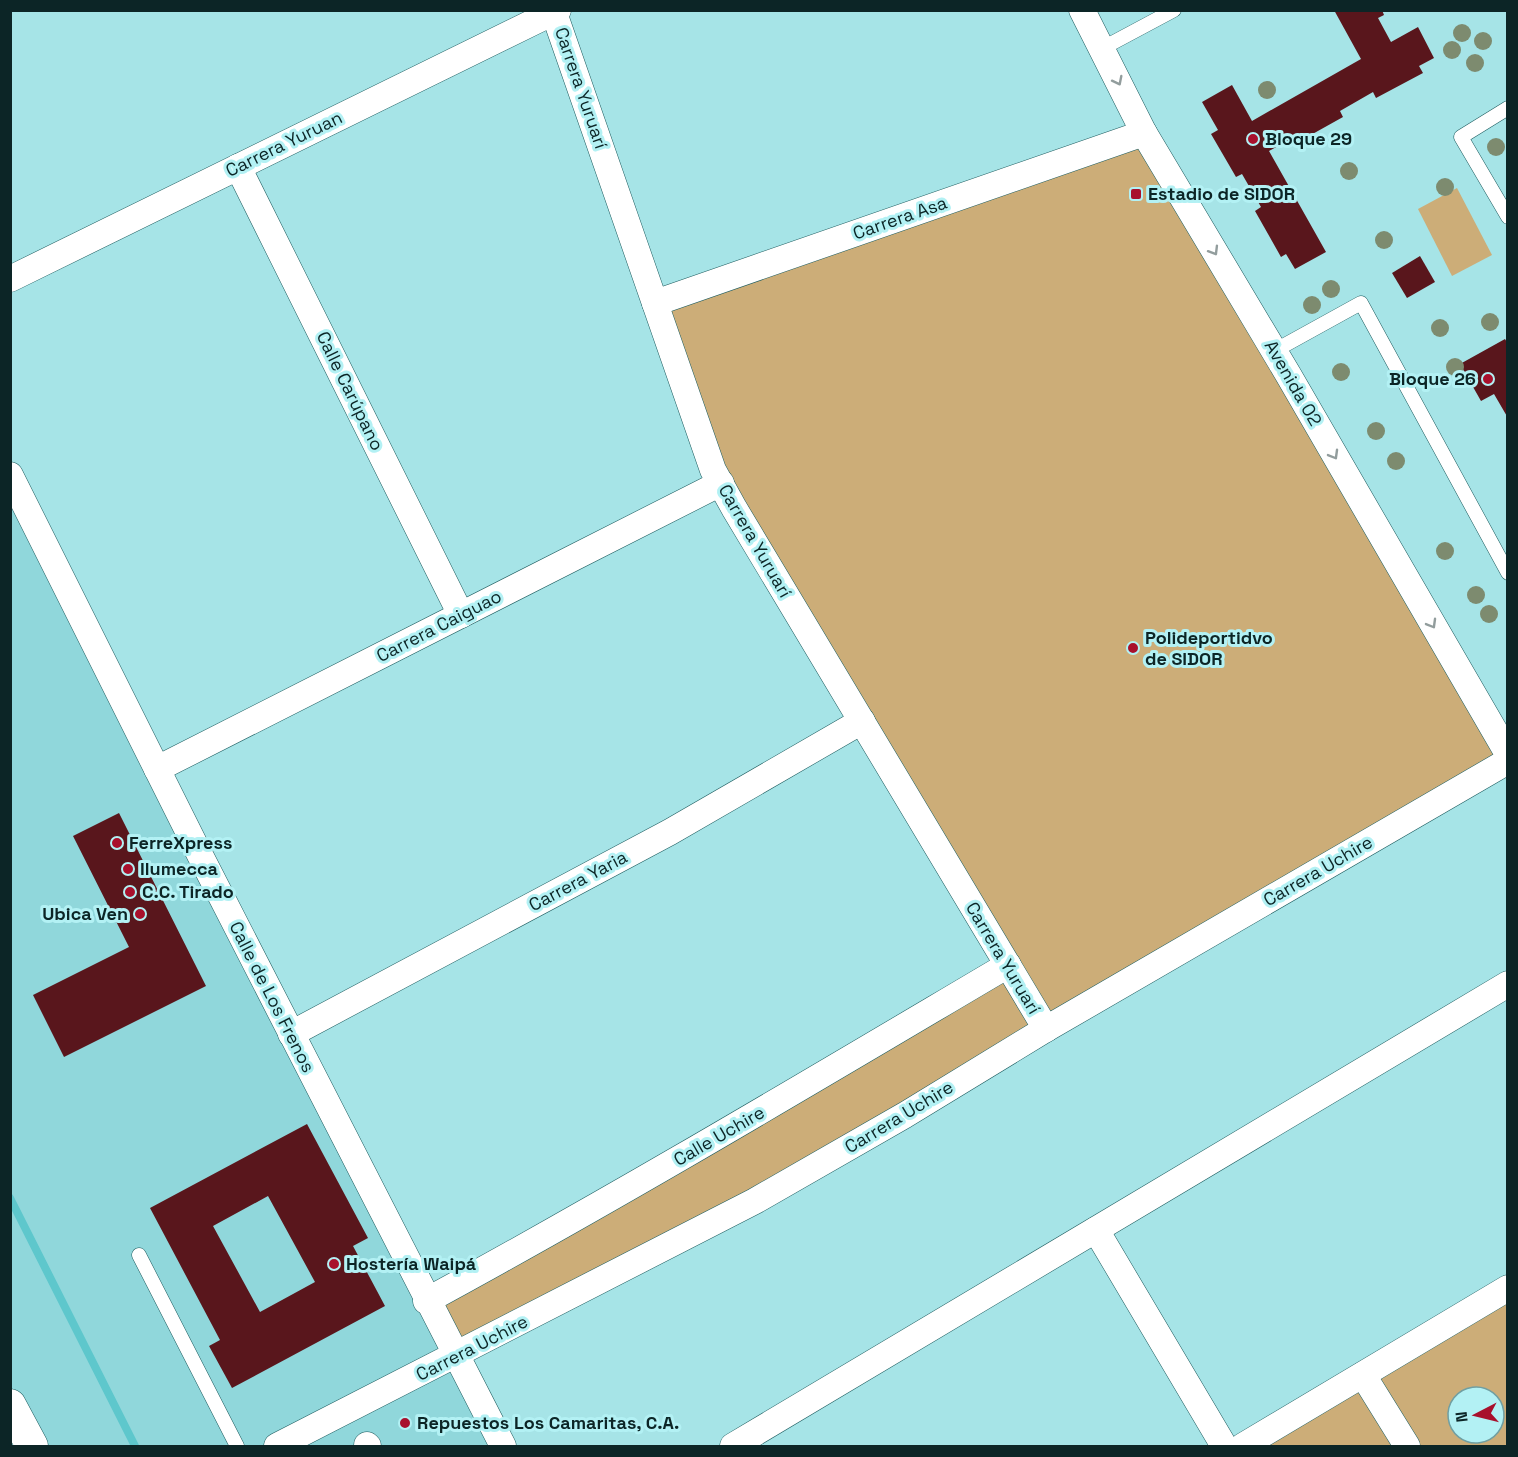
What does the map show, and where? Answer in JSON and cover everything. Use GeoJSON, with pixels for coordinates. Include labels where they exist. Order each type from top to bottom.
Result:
{"type":"FeatureCollection","features":[{"type":"Feature","properties":{"kind":"street","name":"Avenida 02"},"geometry":{"type":"LineString","coordinates":[[1082,10],[1144,133],[1274,351],[1508,754]]}},
{"type":"Feature","properties":{"kind":"street","name":"Carrera Yuruan"},"geometry":{"type":"LineString","coordinates":[[10,279],[555,11]]}},
{"type":"Feature","properties":{"kind":"street","name":"Carrera Yuruarí"},"geometry":{"type":"LineString","coordinates":[[555,11],[702,441],[721,483],[1046,1029]]}},
{"type":"Feature","properties":{"kind":"street","name":"Carrera Asa"},"geometry":{"type":"LineString","coordinates":[[655,303],[1144,133]]}},
{"type":"Feature","properties":{"kind":"street","name":"Calle Carúpano"},"geometry":{"type":"LineString","coordinates":[[238,167],[461,615]]}},
{"type":"Feature","properties":{"kind":"street","name":"Calle de Los Frenos"},"geometry":{"type":"LineString","coordinates":[[10,475],[426,1301],[502,1446]]}},
{"type":"Feature","properties":{"kind":"street","name":"Carrera Caiguao"},"geometry":{"type":"LineString","coordinates":[[157,769],[721,483]]}},
{"type":"Feature","properties":{"kind":"street","name":"Carrera Yaria"},"geometry":{"type":"LineString","coordinates":[[291,1034],[670,832],[862,721]]}},
{"type":"Feature","properties":{"kind":"street","name":"Carrera Uchire"},"geometry":{"type":"LineString","coordinates":[[277,1446],[455,1357],[755,1201],[1508,761]]}},
{"type":"Feature","properties":{"kind":"street","name":"Calle Uchire"},"geometry":{"type":"LineString","coordinates":[[426,1301],[647,1177],[1008,965]]}},
{"type":"Feature","properties":{"kind":"street"},"geometry":{"type":"LineString","coordinates":[[733,1446],[1508,984]]}},
{"type":"Feature","properties":{"kind":"street"},"geometry":{"type":"LineString","coordinates":[[1096,1230],[1224,1446]]}},
{"type":"Feature","properties":{"kind":"street"},"geometry":{"type":"LineString","coordinates":[[1243,1446],[1508,1288]]}},
{"type":"Feature","properties":{"kind":"street"},"geometry":{"type":"LineString","coordinates":[[1363,1375],[1407,1446]]}},
{"type":"Feature","properties":{"kind":"street"},"geometry":{"type":"LineString","coordinates":[[10,1405],[32,1446]]}},
{"type":"Feature","properties":{"kind":"lane"},"geometry":{"type":"LineString","coordinates":[[1101,49],[1174,10]]}},
{"type":"Feature","properties":{"kind":"lane"},"geometry":{"type":"LineString","coordinates":[[1508,108],[1461,137],[1508,217]]}},
{"type":"Feature","properties":{"kind":"lane"},"geometry":{"type":"LineString","coordinates":[[1274,351],[1360,303],[1508,573]]}},
{"type":"Feature","properties":{"kind":"lane"},"geometry":{"type":"LineString","coordinates":[[139,1255],[237,1446]]}},
{"type":"Feature","properties":{"kind":"shaded area","name":"Polideportidvo de SIDOR"},"geometry":{"type":"Polygon","coordinates":[[[1144,133],[1507,748],[1046,1029],[455,1357],[426,1301],[1008,965],[734,508],[655,303],[1144,133]]]}},
{"type":"Feature","properties":{"kind":"shaded area"},"geometry":{"type":"Polygon","coordinates":[[[1457,188],[1492,255],[1452,276],[1418,209],[1457,188]]]}},
{"type":"Feature","properties":{"kind":"shaded area"},"geometry":{"type":"Polygon","coordinates":[[[10,475],[503,1446],[32,1446],[11,1405],[10,475]]]}},
{"type":"Feature","properties":{"kind":"shaded area"},"geometry":{"type":"Polygon","coordinates":[[[1507,1288],[1507,1446],[1245,1446],[1507,1288]]]}},
{"type":"Feature","properties":{"kind":"building","name":"Bloque 29"},"geometry":{"type":"Polygon","coordinates":[[[1334,10],[1382,10],[1384,15],[1378,18],[1391,42],[1418,27],[1434,58],[1419,66],[1423,73],[1376,98],[1373,92],[1340,111],[1343,117],[1300,141],[1296,136],[1269,151],[1326,252],[1295,269],[1286,254],[1281,257],[1255,211],[1261,207],[1242,174],[1236,177],[1211,134],[1218,130],[1202,102],[1232,85],[1252,121],[1361,59],[1334,10]]]}},
{"type":"Feature","properties":{"kind":"building"},"geometry":{"type":"Polygon","coordinates":[[[1420,256],[1435,282],[1407,298],[1392,273],[1420,256]]]}},
{"type":"Feature","properties":{"kind":"building","name":"Bloque 26"},"geometry":{"type":"Polygon","coordinates":[[[1505,339],[1508,344],[1508,418],[1494,394],[1481,401],[1460,364],[1505,339]]]}},
{"type":"Feature","properties":{"kind":"building","name":"C.C. Tirado"},"geometry":{"type":"Polygon","coordinates":[[[119,813],[206,986],[64,1057],[33,995],[129,947],[73,836],[119,813]]]}},
{"type":"Feature","properties":{"kind":"building","name":"Hostería Waipá"},"geometry":{"type":"Polygon","coordinates":[[[307,1124],[368,1238],[353,1246],[385,1306],[232,1388],[209,1346],[220,1340],[150,1208],[307,1124]],[[268,1196],[213,1226],[260,1312],[315,1282],[268,1196]]]}},
{"type":"Feature","properties":{"kind":"waterway"},"geometry":{"type":"LineString","coordinates":[[10,1198],[135,1446]]}},
{"type":"Feature","properties":{"kind":"place","name":"Bloque 29"},"geometry":{"type":"Point","coordinates":[1253,139]}},
{"type":"Feature","properties":{"kind":"place","name":"Estadio de SIDOR"},"geometry":{"type":"Point","coordinates":[1136,194]}},
{"type":"Feature","properties":{"kind":"place","name":"Bloque 26"},"geometry":{"type":"Point","coordinates":[1488,379]}},
{"type":"Feature","properties":{"kind":"place","name":"Polideportidvo de SIDOR"},"geometry":{"type":"Point","coordinates":[1133,648]}},
{"type":"Feature","properties":{"kind":"place","name":"FerreXpress"},"geometry":{"type":"Point","coordinates":[117,843]}},
{"type":"Feature","properties":{"kind":"place","name":"Ilumecca"},"geometry":{"type":"Point","coordinates":[128,869]}},
{"type":"Feature","properties":{"kind":"place","name":"C.C. Tirado"},"geometry":{"type":"Point","coordinates":[130,892]}},
{"type":"Feature","properties":{"kind":"place","name":"Ubica Ven"},"geometry":{"type":"Point","coordinates":[140,914]}},
{"type":"Feature","properties":{"kind":"place","name":"Hostería Waipá"},"geometry":{"type":"Point","coordinates":[334,1264]}},
{"type":"Feature","properties":{"kind":"place","name":"Repuestos Los Camaritas, C.A."},"geometry":{"type":"Point","coordinates":[405,1423]}}]}
